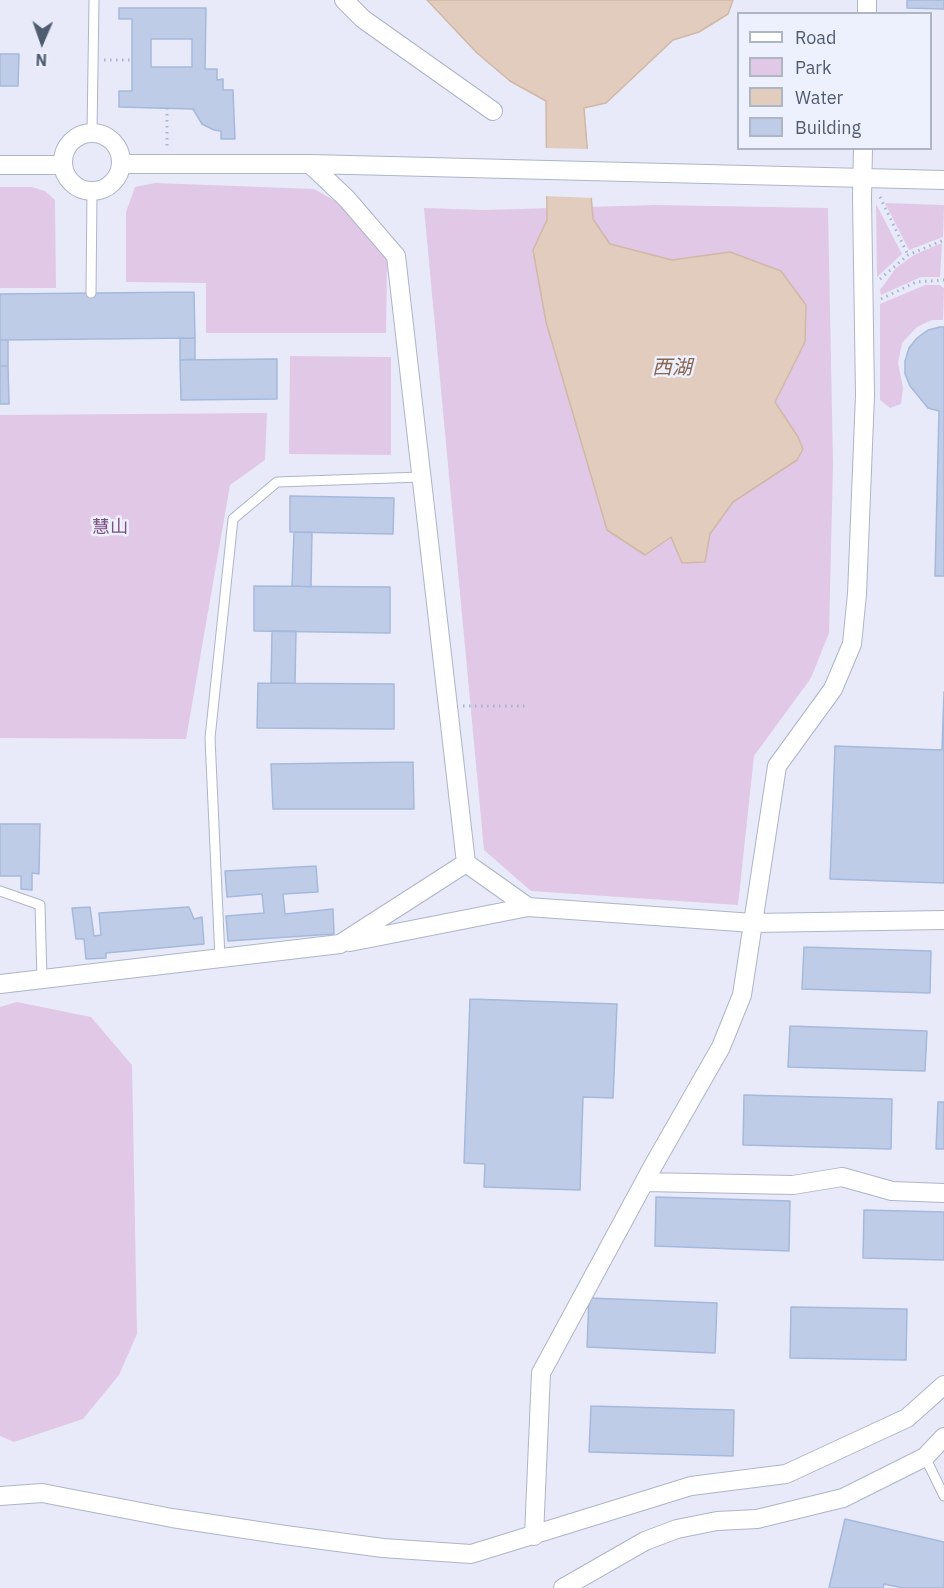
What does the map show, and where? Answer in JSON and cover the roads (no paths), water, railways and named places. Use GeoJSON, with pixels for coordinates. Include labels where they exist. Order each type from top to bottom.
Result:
{"type":"FeatureCollection","features":[{"type":"Feature","properties":{"kind":"street"},"geometry":{"type":"LineString","coordinates":[[344,0],[363,19],[493,111]]}},
{"type":"Feature","properties":{"kind":"street"},"geometry":{"type":"LineString","coordinates":[[92,132],[110,138],[120,154],[121,164],[116,179],[110,185],[92,192],[76,187],[69,181],[62,165],[67,146],[82,134],[92,132]]}},
{"type":"Feature","properties":{"kind":"street"},"geometry":{"type":"LineString","coordinates":[[534,1536],[541,1373],[721,1047],[742,995],[777,766],[833,689],[852,644],[857,594],[865,395],[863,150]]}},
{"type":"Feature","properties":{"kind":"street"},"geometry":{"type":"LineString","coordinates":[[121,164],[310,164],[944,180]]}},
{"type":"Feature","properties":{"kind":"street"},"geometry":{"type":"LineString","coordinates":[[310,164],[347,199],[396,256],[466,863],[528,907]]}},
{"type":"Feature","properties":{"kind":"street"},"geometry":{"type":"LineString","coordinates":[[0,165],[62,165]]}},
{"type":"Feature","properties":{"kind":"street"},"geometry":{"type":"LineString","coordinates":[[340,944],[466,863]]}},
{"type":"Feature","properties":{"kind":"street"},"geometry":{"type":"LineString","coordinates":[[0,984],[340,944],[528,907],[753,923],[944,920]]}},
{"type":"Feature","properties":{"kind":"street"},"geometry":{"type":"LineString","coordinates":[[645,1182],[793,1185],[842,1177],[892,1191],[944,1193]]}},
{"type":"Feature","properties":{"kind":"street"},"geometry":{"type":"LineString","coordinates":[[0,1496],[42,1493],[172,1518],[383,1548],[471,1554],[691,1486],[786,1473],[907,1418],[944,1385]]}},
{"type":"Feature","properties":{"kind":"street"},"geometry":{"type":"LineString","coordinates":[[563,1588],[645,1541],[677,1529],[717,1521],[757,1519],[843,1498],[925,1457],[944,1437]]}},
{"type":"Feature","properties":{"kind":"lane"},"geometry":{"type":"LineString","coordinates":[[92,132],[94,0]]}},
{"type":"Feature","properties":{"kind":"lane"},"geometry":{"type":"LineString","coordinates":[[91,293],[92,192]]}},
{"type":"Feature","properties":{"kind":"lane"},"geometry":{"type":"LineString","coordinates":[[220,958],[210,738],[233,519],[277,482],[421,477]]}},
{"type":"Feature","properties":{"kind":"lane"},"geometry":{"type":"LineString","coordinates":[[0,891],[40,904],[42,979]]}},
{"type":"Feature","properties":{"kind":"lane"},"geometry":{"type":"LineString","coordinates":[[925,1457],[944,1496]]}},
{"type":"Feature","properties":{"kind":"water","name":"西湖"},"geometry":{"type":"Polygon","coordinates":[[[427,0],[733,0],[728,14],[699,32],[673,40],[606,103],[584,108],[593,219],[610,244],[672,260],[730,252],[781,271],[806,305],[805,342],[775,402],[798,437],[803,449],[797,460],[733,502],[710,534],[705,562],[682,563],[671,537],[645,555],[607,530],[546,322],[533,250],[547,220],[546,101],[510,81],[477,53],[427,0]]]}},
{"type":"Feature","properties":{"kind":"park label","name":"慧山"},"geometry":{"type":"Point","coordinates":[110,528]}}]}
